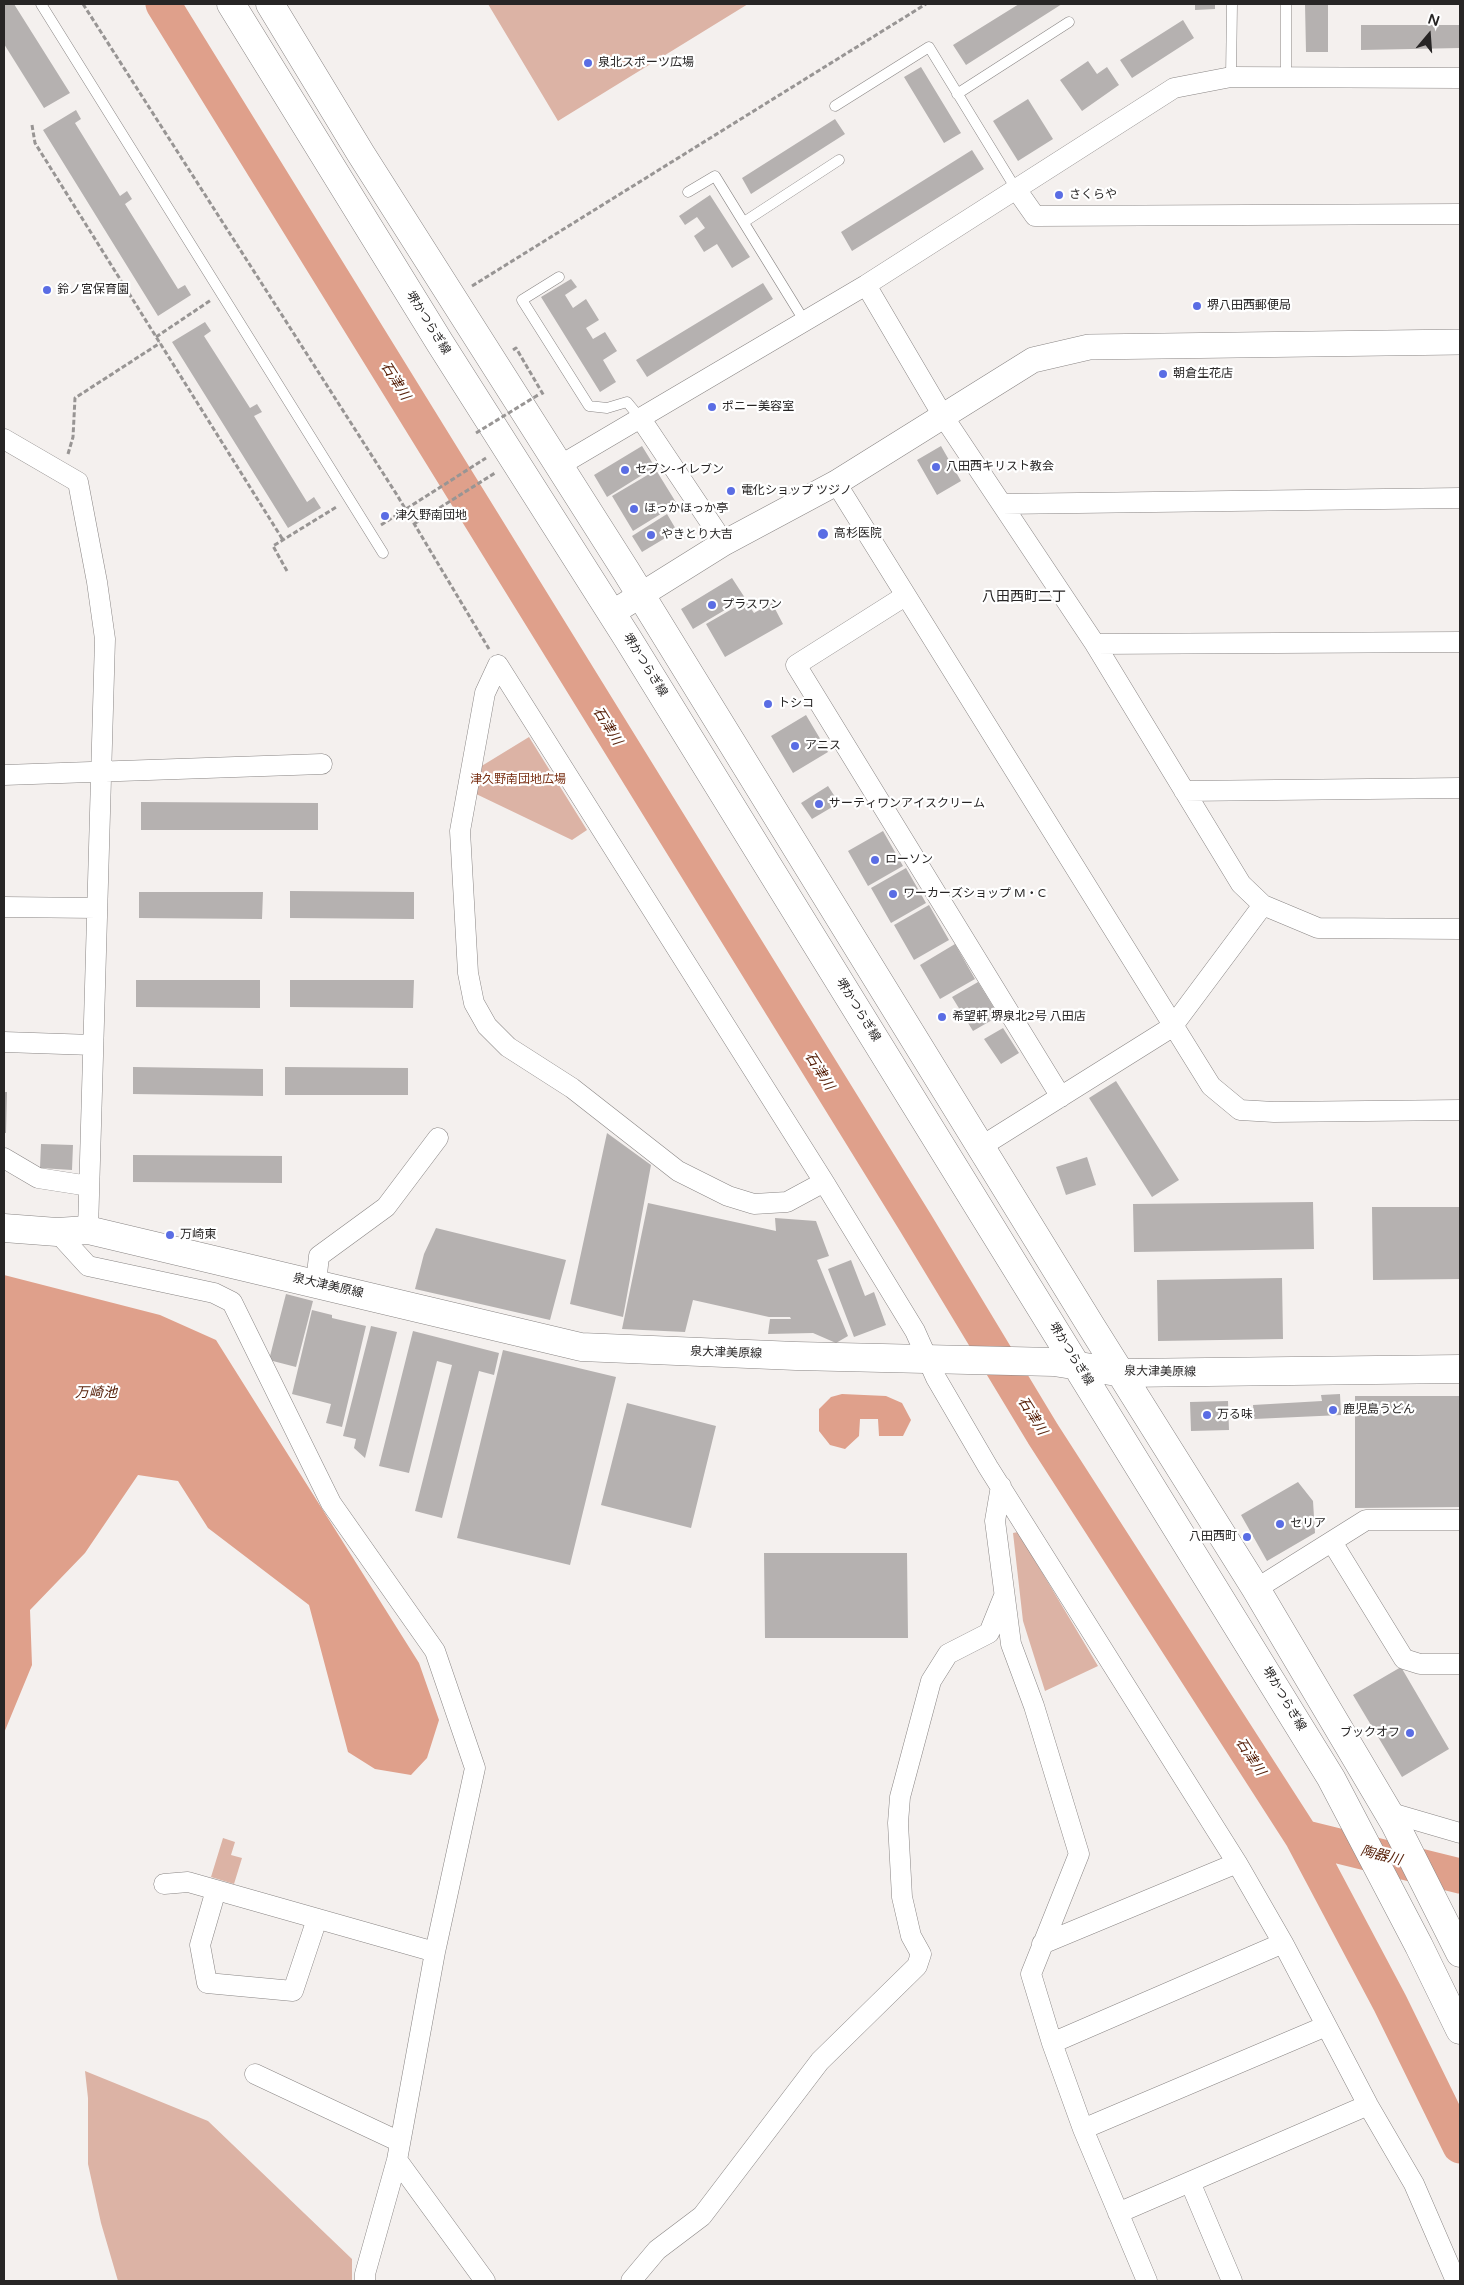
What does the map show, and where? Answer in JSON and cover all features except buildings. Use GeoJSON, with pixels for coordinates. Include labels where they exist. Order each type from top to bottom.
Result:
{"type":"FeatureCollection","features":[{"type":"Feature","properties":{"kind":"main road","name":"堺かつらぎ線"},"geometry":{"type":"LineString","coordinates":[[231,4],[445,351],[612,613],[1078,1364],[1331,1778],[1389,1887],[1460,2030]]}},
{"type":"Feature","properties":{"kind":"main road"},"geometry":{"type":"LineString","coordinates":[[270,4],[361,154],[560,466],[982,1146],[1091,1326],[1123,1373],[1256,1589],[1391,1817],[1460,1953]]}},
{"type":"Feature","properties":{"kind":"main road","name":"泉大津美原線"},"geometry":{"type":"LineString","coordinates":[[4,1228],[57,1232],[88,1230],[581,1347],[938,1360],[1050,1362],[1078,1364],[1123,1373],[1460,1369]]}},
{"type":"Feature","properties":{"kind":"street"},"geometry":{"type":"LineString","coordinates":[[560,466],[866,285],[1174,88],[1231,77],[1460,78]]}},
{"type":"Feature","properties":{"kind":"street"},"geometry":{"type":"LineString","coordinates":[[1016,189],[1035,216],[1460,214]]}},
{"type":"Feature","properties":{"kind":"street"},"geometry":{"type":"LineString","coordinates":[[866,285],[943,416],[1095,644],[1240,884],[1263,906],[1318,928],[1460,929]]}},
{"type":"Feature","properties":{"kind":"street"},"geometry":{"type":"LineString","coordinates":[[612,613],[724,543],[836,483],[1033,360],[1089,347],[1460,342]]}},
{"type":"Feature","properties":{"kind":"street"},"geometry":{"type":"LineString","coordinates":[[641,419],[724,543]]}},
{"type":"Feature","properties":{"kind":"street"},"geometry":{"type":"LineString","coordinates":[[4,439],[78,482],[97,582],[105,639],[88,1230]]}},
{"type":"Feature","properties":{"kind":"street"},"geometry":{"type":"LineString","coordinates":[[836,483],[1172,1027],[1211,1086],[1240,1110],[1460,1110]]}},
{"type":"Feature","properties":{"kind":"street"},"geometry":{"type":"LineString","coordinates":[[1002,504],[1460,498]]}},
{"type":"Feature","properties":{"kind":"street"},"geometry":{"type":"LineString","coordinates":[[905,596],[796,665],[1061,1097]]}},
{"type":"Feature","properties":{"kind":"street"},"geometry":{"type":"LineString","coordinates":[[1095,644],[1460,642]]}},
{"type":"Feature","properties":{"kind":"street"},"geometry":{"type":"LineString","coordinates":[[498,665],[485,693],[460,831],[468,973],[474,1002],[487,1026],[508,1047],[572,1088],[678,1171],[728,1196],[754,1204],[787,1202],[824,1182]]}},
{"type":"Feature","properties":{"kind":"street"},"geometry":{"type":"LineString","coordinates":[[498,665],[824,1182],[915,1330],[938,1360],[974,1443],[1237,1863],[1283,1943],[1368,2105],[1414,2184],[1456,2281]]}},
{"type":"Feature","properties":{"kind":"street"},"geometry":{"type":"LineString","coordinates":[[4,775],[322,764]]}},
{"type":"Feature","properties":{"kind":"street"},"geometry":{"type":"LineString","coordinates":[[1184,791],[1460,788]]}},
{"type":"Feature","properties":{"kind":"street"},"geometry":{"type":"LineString","coordinates":[[982,1146],[1172,1027],[1263,906]]}},
{"type":"Feature","properties":{"kind":"street"},"geometry":{"type":"LineString","coordinates":[[4,907],[96,908]]}},
{"type":"Feature","properties":{"kind":"street"},"geometry":{"type":"LineString","coordinates":[[4,1042],[93,1045]]}},
{"type":"Feature","properties":{"kind":"street"},"geometry":{"type":"LineString","coordinates":[[316,1283],[319,1256],[386,1207],[438,1138]]}},
{"type":"Feature","properties":{"kind":"street"},"geometry":{"type":"LineString","coordinates":[[4,1158],[38,1178],[89,1186]]}},
{"type":"Feature","properties":{"kind":"street"},"geometry":{"type":"LineString","coordinates":[[57,1232],[88,1266],[214,1293],[232,1302],[331,1503],[435,1651],[475,1768],[435,1952],[398,2151],[365,2274],[365,2281]]}},
{"type":"Feature","properties":{"kind":"street"},"geometry":{"type":"LineString","coordinates":[[1002,1486],[995,1521],[1011,1644],[1034,1706],[1079,1854],[1031,1974],[1052,2043],[1083,2129],[1147,2281]]}},
{"type":"Feature","properties":{"kind":"street"},"geometry":{"type":"LineString","coordinates":[[1256,1589],[1366,1520],[1460,1520]]}},
{"type":"Feature","properties":{"kind":"street"},"geometry":{"type":"LineString","coordinates":[[1332,1542],[1404,1659],[1420,1664],[1460,1664]]}},
{"type":"Feature","properties":{"kind":"street"},"geometry":{"type":"LineString","coordinates":[[632,2281],[657,2250],[702,2216],[820,2061],[917,1966],[921,1954],[911,1936],[902,1897],[898,1824],[900,1797],[931,1681],[948,1654],[988,1633],[1005,1596]]}},
{"type":"Feature","properties":{"kind":"street"},"geometry":{"type":"LineString","coordinates":[[1391,1817],[1460,1833]]}},
{"type":"Feature","properties":{"kind":"street"},"geometry":{"type":"LineString","coordinates":[[1042,1944],[1237,1863]]}},
{"type":"Feature","properties":{"kind":"street"},"geometry":{"type":"LineString","coordinates":[[164,1884],[188,1882],[435,1952]]}},
{"type":"Feature","properties":{"kind":"street"},"geometry":{"type":"LineString","coordinates":[[216,1890],[200,1945],[207,1982],[293,1991],[317,1919]]}},
{"type":"Feature","properties":{"kind":"street"},"geometry":{"type":"LineString","coordinates":[[1052,2043],[1283,1943]]}},
{"type":"Feature","properties":{"kind":"street"},"geometry":{"type":"LineString","coordinates":[[1083,2129],[1326,2026]]}},
{"type":"Feature","properties":{"kind":"street"},"geometry":{"type":"LineString","coordinates":[[255,2074],[398,2151],[485,2281]]}},
{"type":"Feature","properties":{"kind":"street"},"geometry":{"type":"LineString","coordinates":[[1118,2213],[1368,2105]]}},
{"type":"Feature","properties":{"kind":"street"},"geometry":{"type":"LineString","coordinates":[[1190,2182],[1232,2281]]}},
{"type":"Feature","properties":{"kind":"lane"},"geometry":{"type":"LineString","coordinates":[[41,4],[383,553]]}},
{"type":"Feature","properties":{"kind":"lane"},"geometry":{"type":"LineString","coordinates":[[1231,77],[1232,4]]}},
{"type":"Feature","properties":{"kind":"lane"},"geometry":{"type":"LineString","coordinates":[[1286,4],[1286,76]]}},
{"type":"Feature","properties":{"kind":"lane"},"geometry":{"type":"LineString","coordinates":[[957,94],[1069,22]]}},
{"type":"Feature","properties":{"kind":"lane"},"geometry":{"type":"LineString","coordinates":[[835,106],[929,47],[1016,189]]}},
{"type":"Feature","properties":{"kind":"lane"},"geometry":{"type":"LineString","coordinates":[[744,222],[839,160]]}},
{"type":"Feature","properties":{"kind":"lane"},"geometry":{"type":"LineString","coordinates":[[688,192],[716,176],[805,322]]}},
{"type":"Feature","properties":{"kind":"lane"},"geometry":{"type":"LineString","coordinates":[[559,277],[522,300],[589,406],[607,408],[627,402],[641,419]]}},
{"type":"Feature","properties":{"kind":"path"},"geometry":{"type":"LineString","coordinates":[[83,4],[405,509],[498,665]]}},
{"type":"Feature","properties":{"kind":"path"},"geometry":{"type":"LineString","coordinates":[[472,286],[926,4]]}},
{"type":"Feature","properties":{"kind":"path"},"geometry":{"type":"LineString","coordinates":[[32,125],[35,143],[283,540]]}},
{"type":"Feature","properties":{"kind":"path"},"geometry":{"type":"LineString","coordinates":[[156,337],[222,293]]}},
{"type":"Feature","properties":{"kind":"path"},"geometry":{"type":"LineString","coordinates":[[62,474],[73,437],[75,398],[160,343]]}},
{"type":"Feature","properties":{"kind":"path"},"geometry":{"type":"LineString","coordinates":[[476,433],[538,395]]}},
{"type":"Feature","properties":{"kind":"path"},"geometry":{"type":"LineString","coordinates":[[370,532],[486,458]]}},
{"type":"Feature","properties":{"kind":"path"},"geometry":{"type":"LineString","coordinates":[[414,524],[502,469]]}},
{"type":"Feature","properties":{"kind":"path"},"geometry":{"type":"LineString","coordinates":[[287,571],[273,546],[349,499]]}},
{"type":"Feature","properties":{"kind":"green space","name":"泉北スポーツ広場"},"geometry":{"type":"Polygon","coordinates":[[[488,4],[748,4],[558,121],[488,4]]]}},
{"type":"Feature","properties":{"kind":"green space","name":"津久野南団地広場"},"geometry":{"type":"Polygon","coordinates":[[[529,737],[587,830],[572,840],[474,793],[480,767],[529,737]]]}},
{"type":"Feature","properties":{"kind":"green space"},"geometry":{"type":"Polygon","coordinates":[[[1018,1532],[1098,1666],[1045,1691],[1023,1621],[1013,1533],[1018,1532]]]}},
{"type":"Feature","properties":{"kind":"green space"},"geometry":{"type":"Polygon","coordinates":[[[223,1838],[235,1842],[231,1855],[242,1858],[234,1884],[211,1877],[223,1838]]]}},
{"type":"Feature","properties":{"kind":"green space"},"geometry":{"type":"Polygon","coordinates":[[[85,2071],[208,2121],[352,2259],[352,2281],[118,2281],[101,2223],[88,2164],[88,2098],[85,2071]]]}},
{"type":"Feature","properties":{"kind":"water","name":"万崎池"},"geometry":{"type":"Polygon","coordinates":[[[4,1275],[160,1315],[216,1340],[419,1663],[439,1720],[427,1758],[411,1775],[375,1769],[348,1752],[309,1605],[208,1528],[178,1481],[138,1475],[85,1553],[30,1610],[32,1665],[4,1733],[4,1275]]]}},
{"type":"Feature","properties":{"kind":"water"},"geometry":{"type":"Polygon","coordinates":[[[842,1394],[886,1396],[902,1403],[911,1420],[903,1436],[879,1436],[878,1419],[860,1419],[859,1436],[845,1449],[830,1445],[819,1431],[819,1409],[831,1397],[842,1394]]]}},
{"type":"Feature","properties":{"kind":"waterway","name":"石津川"},"geometry":{"type":"LineString","coordinates":[[163,4],[915,1222],[1043,1434],[1302,1837],[1390,2003],[1460,2146]]}},
{"type":"Feature","properties":{"kind":"waterway","name":"陶器川"},"geometry":{"type":"LineString","coordinates":[[1302,1837],[1460,1876]]}},
{"type":"Feature","properties":{"kind":"place","name":"泉北スポーツ広場"},"geometry":{"type":"Point","coordinates":[588,63]}},
{"type":"Feature","properties":{"kind":"place","name":"さくらや"},"geometry":{"type":"Point","coordinates":[1059,195]}},
{"type":"Feature","properties":{"kind":"place","name":"鈴ノ宮保育園"},"geometry":{"type":"Point","coordinates":[47,290]}},
{"type":"Feature","properties":{"kind":"place","name":"堺八田西郵便局"},"geometry":{"type":"Point","coordinates":[1197,306]}},
{"type":"Feature","properties":{"kind":"place","name":"朝倉生花店"},"geometry":{"type":"Point","coordinates":[1163,374]}},
{"type":"Feature","properties":{"kind":"place","name":"ポニー美容室"},"geometry":{"type":"Point","coordinates":[712,407]}},
{"type":"Feature","properties":{"kind":"place","name":"八田西キリスト教会"},"geometry":{"type":"Point","coordinates":[936,467]}},
{"type":"Feature","properties":{"kind":"place","name":"セブン-イレブン"},"geometry":{"type":"Point","coordinates":[625,470]}},
{"type":"Feature","properties":{"kind":"place","name":"電化ショップ ツジノ"},"geometry":{"type":"Point","coordinates":[731,491]}},
{"type":"Feature","properties":{"kind":"place","name":"ほっかほっか亭"},"geometry":{"type":"Point","coordinates":[634,509]}},
{"type":"Feature","properties":{"kind":"place","name":"津久野南団地"},"geometry":{"type":"Point","coordinates":[385,516]}},
{"type":"Feature","properties":{"kind":"place","name":"高杉医院"},"geometry":{"type":"Point","coordinates":[823,534]}},
{"type":"Feature","properties":{"kind":"place","name":"やきとり大吉"},"geometry":{"type":"Point","coordinates":[651,535]}},
{"type":"Feature","properties":{"kind":"place","name":"プラスワン"},"geometry":{"type":"Point","coordinates":[712,605]}},
{"type":"Feature","properties":{"kind":"place","name":"トシコ"},"geometry":{"type":"Point","coordinates":[768,704]}},
{"type":"Feature","properties":{"kind":"place","name":"アニス"},"geometry":{"type":"Point","coordinates":[795,746]}},
{"type":"Feature","properties":{"kind":"place","name":"サーティワンアイスクリーム"},"geometry":{"type":"Point","coordinates":[819,804]}},
{"type":"Feature","properties":{"kind":"place","name":"ローソン"},"geometry":{"type":"Point","coordinates":[875,860]}},
{"type":"Feature","properties":{"kind":"place","name":"ワーカーズショップ M・C"},"geometry":{"type":"Point","coordinates":[893,894]}},
{"type":"Feature","properties":{"kind":"place","name":"希望軒 堺泉北2号 八田店"},"geometry":{"type":"Point","coordinates":[942,1017]}},
{"type":"Feature","properties":{"kind":"place","name":"万崎東"},"geometry":{"type":"Point","coordinates":[170,1235]}},
{"type":"Feature","properties":{"kind":"place","name":"鹿児島うどん"},"geometry":{"type":"Point","coordinates":[1333,1410]}},
{"type":"Feature","properties":{"kind":"place","name":"万る味"},"geometry":{"type":"Point","coordinates":[1207,1415]}},
{"type":"Feature","properties":{"kind":"place","name":"セリア"},"geometry":{"type":"Point","coordinates":[1280,1524]}},
{"type":"Feature","properties":{"kind":"place","name":"八田西町"},"geometry":{"type":"Point","coordinates":[1247,1537]}},
{"type":"Feature","properties":{"kind":"place","name":"ブックオフ"},"geometry":{"type":"Point","coordinates":[1410,1733]}},
{"type":"Feature","properties":{"kind":"district","name":"八田西町二丁"},"geometry":{"type":"Point","coordinates":[1024,597]}}]}
